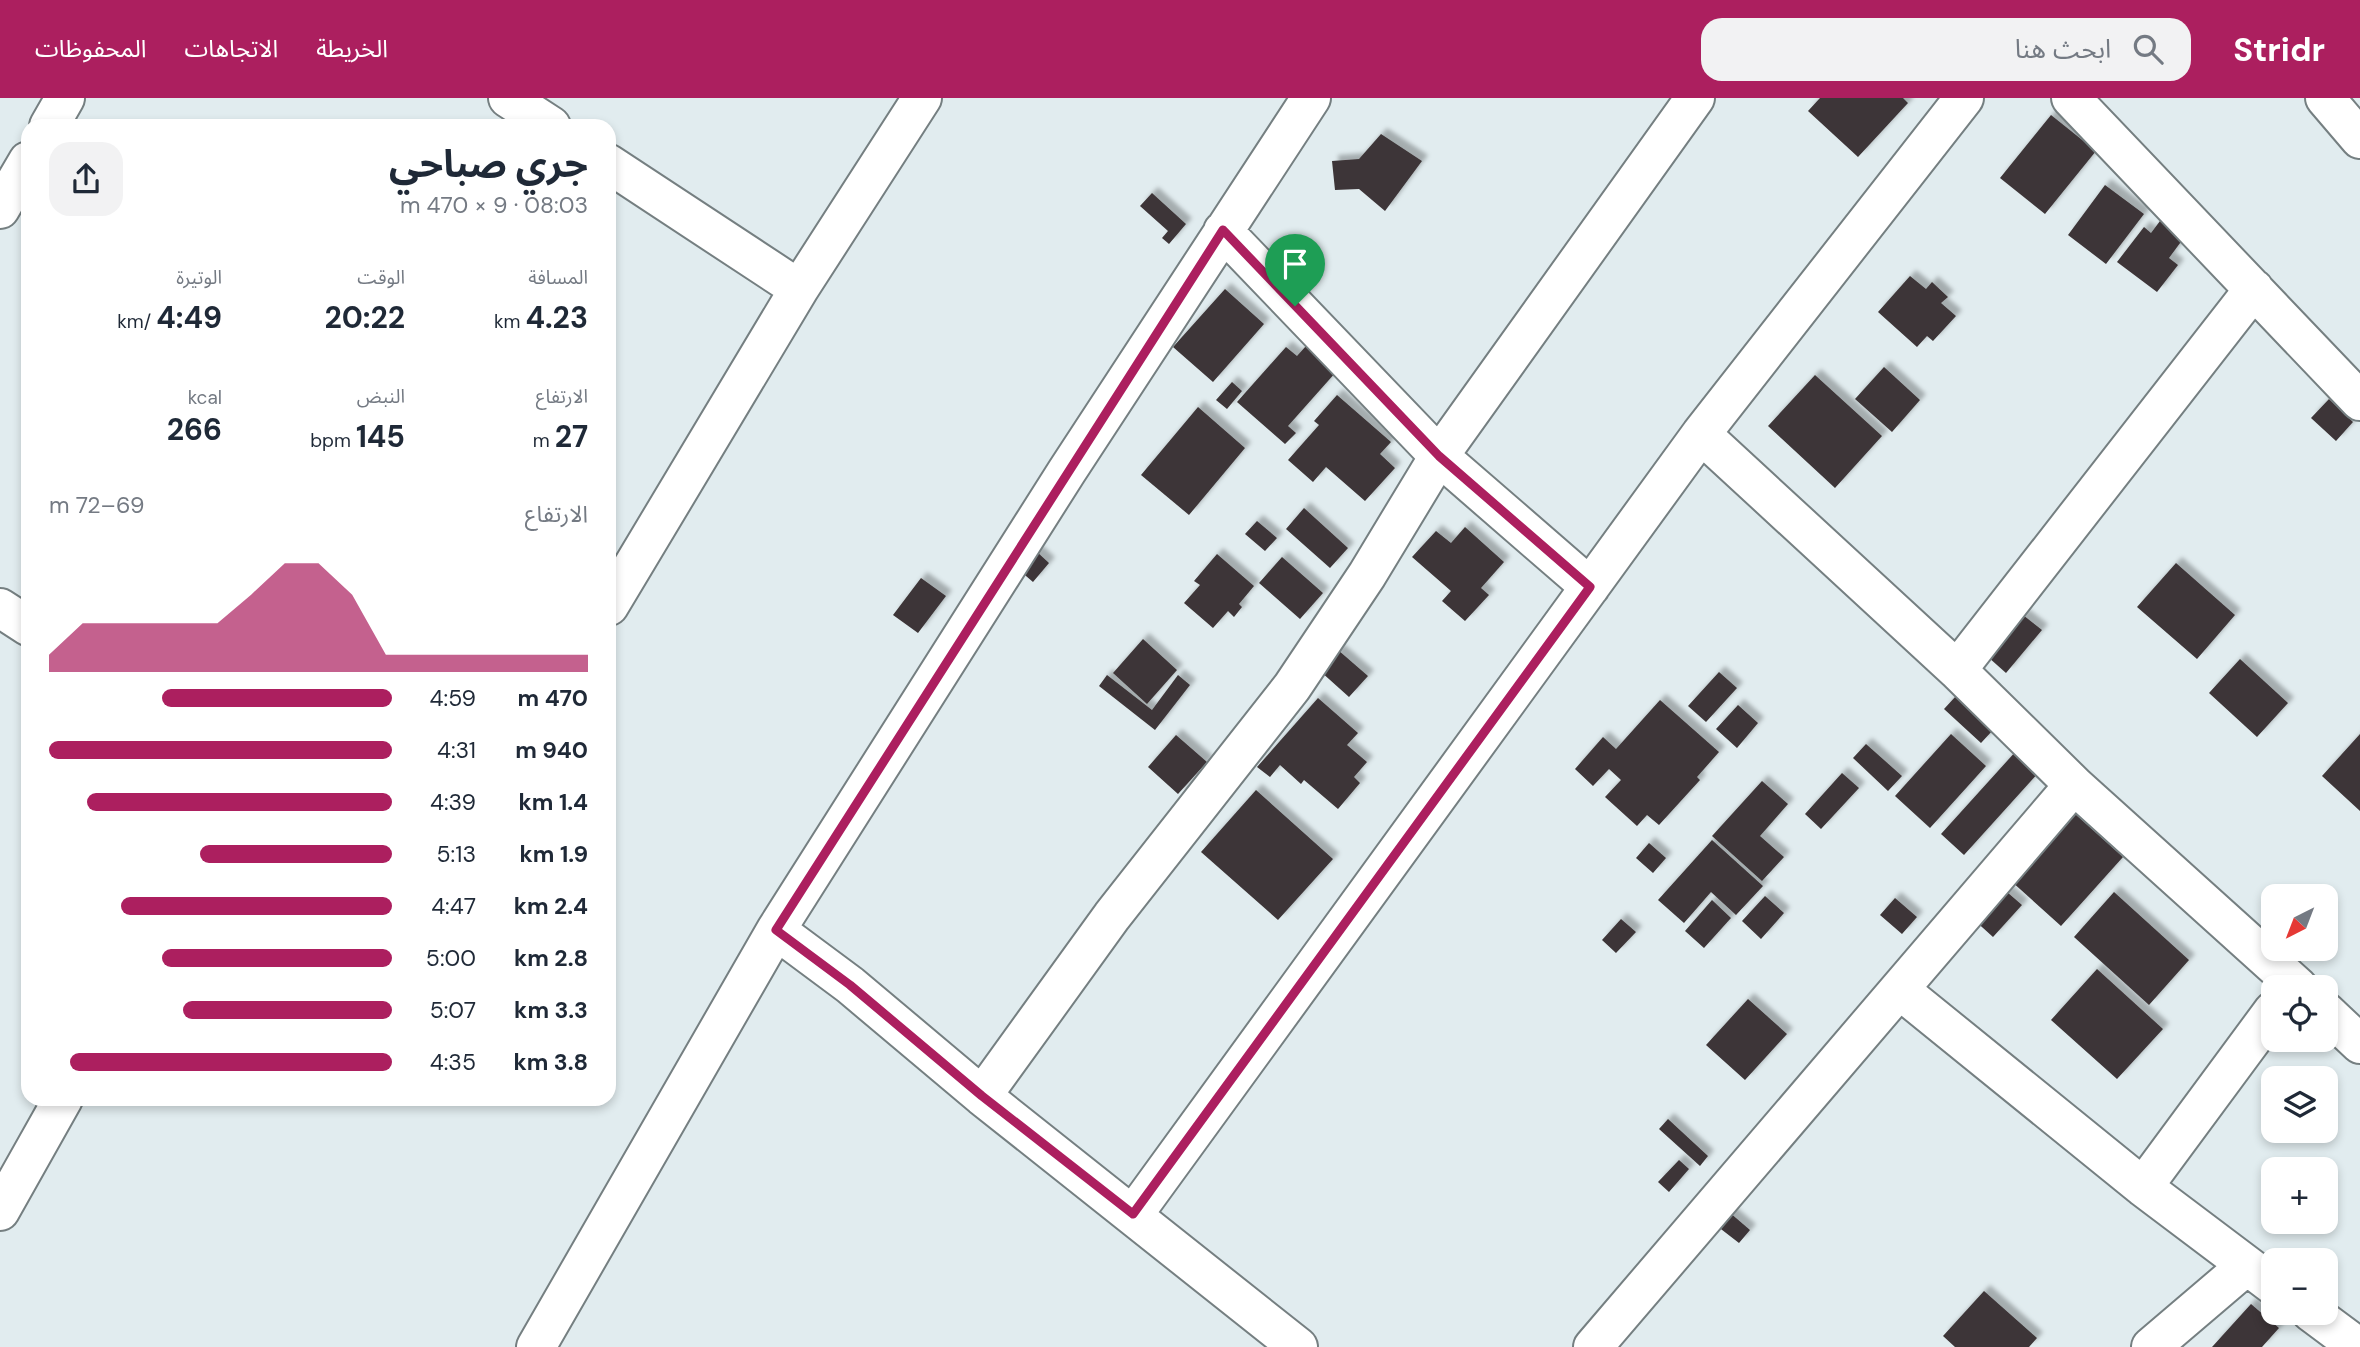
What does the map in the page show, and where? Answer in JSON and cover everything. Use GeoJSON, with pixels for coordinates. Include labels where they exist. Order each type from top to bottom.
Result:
{"type":"FeatureCollection","features":[{"type":"Feature","properties":{"kind":"street"},"geometry":{"type":"LineString","coordinates":[[53,119],[65,98]]}},
{"type":"Feature","properties":{"kind":"street"},"geometry":{"type":"LineString","coordinates":[[508,98],[540,119]]}},
{"type":"Feature","properties":{"kind":"street"},"geometry":{"type":"LineString","coordinates":[[616,594],[799,289],[922,98]]}},
{"type":"Feature","properties":{"kind":"street"},"geometry":{"type":"LineString","coordinates":[[536,1347],[776,930],[1223,230],[1311,98]]}},
{"type":"Feature","properties":{"kind":"street"},"geometry":{"type":"LineString","coordinates":[[982,1096],[1112,916],[1292,687],[1367,575],[1439,456],[1695,98]]}},
{"type":"Feature","properties":{"kind":"street"},"geometry":{"type":"LineString","coordinates":[[1133,1214],[1701,434],[1964,98]]}},
{"type":"Feature","properties":{"kind":"street"},"geometry":{"type":"LineString","coordinates":[[2071,98],[2360,401]]}},
{"type":"Feature","properties":{"kind":"street"},"geometry":{"type":"LineString","coordinates":[[2325,98],[2360,139]]}},
{"type":"Feature","properties":{"kind":"street"},"geometry":{"type":"LineString","coordinates":[[616,169],[799,289]]}},
{"type":"Feature","properties":{"kind":"street"},"geometry":{"type":"LineString","coordinates":[[0,209],[21,173]]}},
{"type":"Feature","properties":{"kind":"street"},"geometry":{"type":"LineString","coordinates":[[1223,230],[1439,456],[1590,587]]}},
{"type":"Feature","properties":{"kind":"street"},"geometry":{"type":"LineString","coordinates":[[1957,670],[2253,289]]}},
{"type":"Feature","properties":{"kind":"street"},"geometry":{"type":"LineString","coordinates":[[1701,434],[1957,670],[2271,975]]}},
{"type":"Feature","properties":{"kind":"street"},"geometry":{"type":"LineString","coordinates":[[0,608],[21,622]]}},
{"type":"Feature","properties":{"kind":"street"},"geometry":{"type":"LineString","coordinates":[[1593,1347],[2074,785]]}},
{"type":"Feature","properties":{"kind":"street"},"geometry":{"type":"LineString","coordinates":[[776,930],[850,985],[982,1096],[1298,1347]]}},
{"type":"Feature","properties":{"kind":"street"},"geometry":{"type":"LineString","coordinates":[[1900,990],[2143,1187],[2260,1275],[2151,1347]]}},
{"type":"Feature","properties":{"kind":"street"},"geometry":{"type":"LineString","coordinates":[[2143,1187],[2261,1029]]}},
{"type":"Feature","properties":{"kind":"street"},"geometry":{"type":"LineString","coordinates":[[0,1212],[59,1106]]}},
{"type":"Feature","properties":{"kind":"street"},"geometry":{"type":"LineString","coordinates":[[2328,1325],[2358,1347]]}},
{"type":"Feature","properties":{"kind":"building"},"geometry":{"type":"Polygon","coordinates":[[[1820,98],[1903,98],[1908,103],[1858,157],[1808,111],[1820,98]]]}},
{"type":"Feature","properties":{"kind":"building"},"geometry":{"type":"Polygon","coordinates":[[[2051,115],[2096,151],[2045,214],[2000,178],[2051,115]]]}},
{"type":"Feature","properties":{"kind":"building"},"geometry":{"type":"Polygon","coordinates":[[[1381,134],[1422,161],[1385,211],[1359,189],[1335,190],[1332,161],[1359,159],[1381,134]]]}},
{"type":"Feature","properties":{"kind":"building"},"geometry":{"type":"Polygon","coordinates":[[[2105,185],[2144,214],[2106,264],[2068,235],[2105,185]]]}},
{"type":"Feature","properties":{"kind":"building"},"geometry":{"type":"Polygon","coordinates":[[[1152,193],[1186,224],[1169,244],[1162,238],[1168,231],[1140,206],[1152,193]]]}},
{"type":"Feature","properties":{"kind":"building"},"geometry":{"type":"Polygon","coordinates":[[[2160,221],[2183,239],[2169,258],[2178,265],[2157,292],[2117,262],[2144,227],[2151,233],[2160,221]]]}},
{"type":"Feature","properties":{"kind":"building"},"geometry":{"type":"Polygon","coordinates":[[[1910,276],[1926,289],[1932,282],[1948,297],[1941,303],[1956,316],[1933,341],[1927,336],[1917,347],[1878,312],[1910,276]]]}},
{"type":"Feature","properties":{"kind":"building"},"geometry":{"type":"Polygon","coordinates":[[[1225,289],[1264,324],[1213,382],[1173,347],[1225,289]]]}},
{"type":"Feature","properties":{"kind":"building"},"geometry":{"type":"Polygon","coordinates":[[[1306,346],[1336,372],[1288,426],[1296,433],[1285,444],[1237,402],[1286,347],[1297,356],[1306,346]]]}},
{"type":"Feature","properties":{"kind":"building"},"geometry":{"type":"Polygon","coordinates":[[[1884,367],[1920,400],[1892,432],[1855,399],[1884,367]]]}},
{"type":"Feature","properties":{"kind":"building"},"geometry":{"type":"Polygon","coordinates":[[[1815,375],[1882,436],[1835,488],[1768,426],[1815,375]]]}},
{"type":"Feature","properties":{"kind":"building"},"geometry":{"type":"Polygon","coordinates":[[[1232,382],[1242,391],[1227,409],[1216,400],[1232,382]]]}},
{"type":"Feature","properties":{"kind":"building"},"geometry":{"type":"Polygon","coordinates":[[[1337,395],[1391,442],[1380,454],[1395,468],[1365,501],[1326,467],[1313,482],[1288,460],[1319,425],[1314,421],[1337,395]]]}},
{"type":"Feature","properties":{"kind":"building"},"geometry":{"type":"Polygon","coordinates":[[[2329,399],[2353,422],[2336,441],[2311,418],[2329,399]]]}},
{"type":"Feature","properties":{"kind":"building"},"geometry":{"type":"Polygon","coordinates":[[[1198,407],[1245,448],[1189,515],[1141,475],[1198,407]]]}},
{"type":"Feature","properties":{"kind":"building"},"geometry":{"type":"Polygon","coordinates":[[[1304,508],[1348,548],[1330,568],[1286,529],[1304,508]]]}},
{"type":"Feature","properties":{"kind":"building"},"geometry":{"type":"Polygon","coordinates":[[[1257,521],[1277,538],[1265,551],[1245,534],[1257,521]]]}},
{"type":"Feature","properties":{"kind":"building"},"geometry":{"type":"Polygon","coordinates":[[[1465,527],[1504,562],[1481,588],[1489,595],[1465,621],[1442,601],[1451,591],[1412,557],[1436,531],[1451,543],[1465,527]]]}},
{"type":"Feature","properties":{"kind":"building"},"geometry":{"type":"Polygon","coordinates":[[[1036,551],[1049,563],[1033,582],[1019,570],[1036,551]]]}},
{"type":"Feature","properties":{"kind":"building"},"geometry":{"type":"Polygon","coordinates":[[[1217,554],[1254,586],[1239,604],[1242,607],[1234,617],[1228,611],[1213,628],[1184,603],[1200,585],[1194,581],[1217,554]]]}},
{"type":"Feature","properties":{"kind":"building"},"geometry":{"type":"Polygon","coordinates":[[[1282,557],[1323,593],[1300,619],[1259,583],[1282,557]]]}},
{"type":"Feature","properties":{"kind":"building"},"geometry":{"type":"Polygon","coordinates":[[[2176,563],[2235,615],[2197,659],[2137,607],[2176,563]]]}},
{"type":"Feature","properties":{"kind":"building"},"geometry":{"type":"Polygon","coordinates":[[[921,578],[946,596],[918,633],[893,615],[921,578]]]}},
{"type":"Feature","properties":{"kind":"building"},"geometry":{"type":"Polygon","coordinates":[[[2023,615],[2042,630],[2006,673],[1988,657],[2023,615]]]}},
{"type":"Feature","properties":{"kind":"building"},"geometry":{"type":"Polygon","coordinates":[[[1143,639],[1177,670],[1147,704],[1113,673],[1143,639]]]}},
{"type":"Feature","properties":{"kind":"building"},"geometry":{"type":"Polygon","coordinates":[[[1338,650],[1368,676],[1349,697],[1320,671],[1338,650]]]}},
{"type":"Feature","properties":{"kind":"building"},"geometry":{"type":"Polygon","coordinates":[[[2240,659],[2288,703],[2257,737],[2209,693],[2240,659]]]}},
{"type":"Feature","properties":{"kind":"building"},"geometry":{"type":"Polygon","coordinates":[[[1719,672],[1737,688],[1706,722],[1688,706],[1719,672]]]}},
{"type":"Feature","properties":{"kind":"building"},"geometry":{"type":"Polygon","coordinates":[[[1107,675],[1152,710],[1178,675],[1190,685],[1155,730],[1099,686],[1107,675]]]}},
{"type":"Feature","properties":{"kind":"building"},"geometry":{"type":"Polygon","coordinates":[[[1956,696],[1993,730],[1981,743],[1944,709],[1956,696]]]}},
{"type":"Feature","properties":{"kind":"building"},"geometry":{"type":"Polygon","coordinates":[[[1318,698],[1358,733],[1347,745],[1367,762],[1354,777],[1360,783],[1338,809],[1304,780],[1301,784],[1280,765],[1270,777],[1257,767],[1318,698]]]}},
{"type":"Feature","properties":{"kind":"building"},"geometry":{"type":"Polygon","coordinates":[[[1660,700],[1719,752],[1697,777],[1700,780],[1659,825],[1647,815],[1637,826],[1605,797],[1621,780],[1609,769],[1593,786],[1575,769],[1603,737],[1616,749],[1660,700]]]}},
{"type":"Feature","properties":{"kind":"building"},"geometry":{"type":"Polygon","coordinates":[[[1738,705],[1758,723],[1737,748],[1716,729],[1738,705]]]}},
{"type":"Feature","properties":{"kind":"building"},"geometry":{"type":"Polygon","coordinates":[[[1951,734],[1986,766],[1930,828],[1895,796],[1951,734]]]}},
{"type":"Feature","properties":{"kind":"building"},"geometry":{"type":"Polygon","coordinates":[[[2360,734],[2360,811],[2322,776],[2360,734]]]}},
{"type":"Feature","properties":{"kind":"building"},"geometry":{"type":"Polygon","coordinates":[[[1176,735],[1207,762],[1178,794],[1148,767],[1176,735]]]}},
{"type":"Feature","properties":{"kind":"building"},"geometry":{"type":"Polygon","coordinates":[[[1866,744],[1902,776],[1888,791],[1853,758],[1866,744]]]}},
{"type":"Feature","properties":{"kind":"building"},"geometry":{"type":"Polygon","coordinates":[[[2017,750],[2040,771],[1964,855],[1941,834],[2017,750]]]}},
{"type":"Feature","properties":{"kind":"building"},"geometry":{"type":"Polygon","coordinates":[[[1842,773],[1859,788],[1821,829],[1805,814],[1842,773]]]}},
{"type":"Feature","properties":{"kind":"building"},"geometry":{"type":"Polygon","coordinates":[[[1762,781],[1788,804],[1760,836],[1784,857],[1762,881],[1712,836],[1762,781]]]}},
{"type":"Feature","properties":{"kind":"building"},"geometry":{"type":"Polygon","coordinates":[[[1256,790],[1333,859],[1278,920],[1201,852],[1256,790]]]}},
{"type":"Feature","properties":{"kind":"building"},"geometry":{"type":"Polygon","coordinates":[[[2073,812],[2123,857],[2061,926],[2011,881],[2073,812]]]}},
{"type":"Feature","properties":{"kind":"building"},"geometry":{"type":"Polygon","coordinates":[[[1712,840],[1763,886],[1736,915],[1711,892],[1684,923],[1658,900],[1712,840]]]}},
{"type":"Feature","properties":{"kind":"building"},"geometry":{"type":"Polygon","coordinates":[[[1649,843],[1666,858],[1653,873],[1636,858],[1649,843]]]}},
{"type":"Feature","properties":{"kind":"building"},"geometry":{"type":"Polygon","coordinates":[[[2000,886],[2022,905],[1993,937],[1972,918],[2000,886]]]}},
{"type":"Feature","properties":{"kind":"building"},"geometry":{"type":"Polygon","coordinates":[[[2114,892],[2189,960],[2149,1005],[2074,937],[2114,892]]]}},
{"type":"Feature","properties":{"kind":"building"},"geometry":{"type":"Polygon","coordinates":[[[1765,896],[1784,913],[1761,939],[1742,921],[1765,896]]]}},
{"type":"Feature","properties":{"kind":"building"},"geometry":{"type":"Polygon","coordinates":[[[1895,898],[1917,917],[1902,934],[1880,915],[1895,898]]]}},
{"type":"Feature","properties":{"kind":"building"},"geometry":{"type":"Polygon","coordinates":[[[1712,900],[1731,918],[1704,948],[1685,931],[1712,900]]]}},
{"type":"Feature","properties":{"kind":"building"},"geometry":{"type":"Polygon","coordinates":[[[1621,919],[1636,932],[1616,953],[1602,940],[1621,919]]]}},
{"type":"Feature","properties":{"kind":"building"},"geometry":{"type":"Polygon","coordinates":[[[2097,969],[2163,1029],[2117,1079],[2051,1020],[2097,969]]]}},
{"type":"Feature","properties":{"kind":"building"},"geometry":{"type":"Polygon","coordinates":[[[1748,999],[1787,1034],[1745,1080],[1706,1045],[1748,999]]]}},
{"type":"Feature","properties":{"kind":"building"},"geometry":{"type":"Polygon","coordinates":[[[1668,1119],[1708,1156],[1700,1166],[1659,1129],[1668,1119]]]}},
{"type":"Feature","properties":{"kind":"building"},"geometry":{"type":"Polygon","coordinates":[[[1679,1160],[1689,1169],[1669,1192],[1658,1182],[1679,1160]]]}},
{"type":"Feature","properties":{"kind":"building"},"geometry":{"type":"Polygon","coordinates":[[[1729,1212],[1750,1230],[1739,1243],[1717,1226],[1729,1212]]]}},
{"type":"Feature","properties":{"kind":"building"},"geometry":{"type":"Polygon","coordinates":[[[1984,1291],[2037,1338],[2029,1347],[1955,1347],[1943,1336],[1984,1291]]]}},
{"type":"Feature","properties":{"kind":"building"},"geometry":{"type":"Polygon","coordinates":[[[2251,1304],[2261,1313],[2261,1325],[2276,1325],[2279,1328],[2262,1347],[2212,1347],[2251,1304]]]}},
{"type":"Feature","properties":{"kind":"route"},"geometry":{"type":"LineString","coordinates":[[1223,230],[1295,306],[1439,456],[1590,587],[1133,1214],[982,1096],[850,985],[776,930],[1223,230]]}}]}
